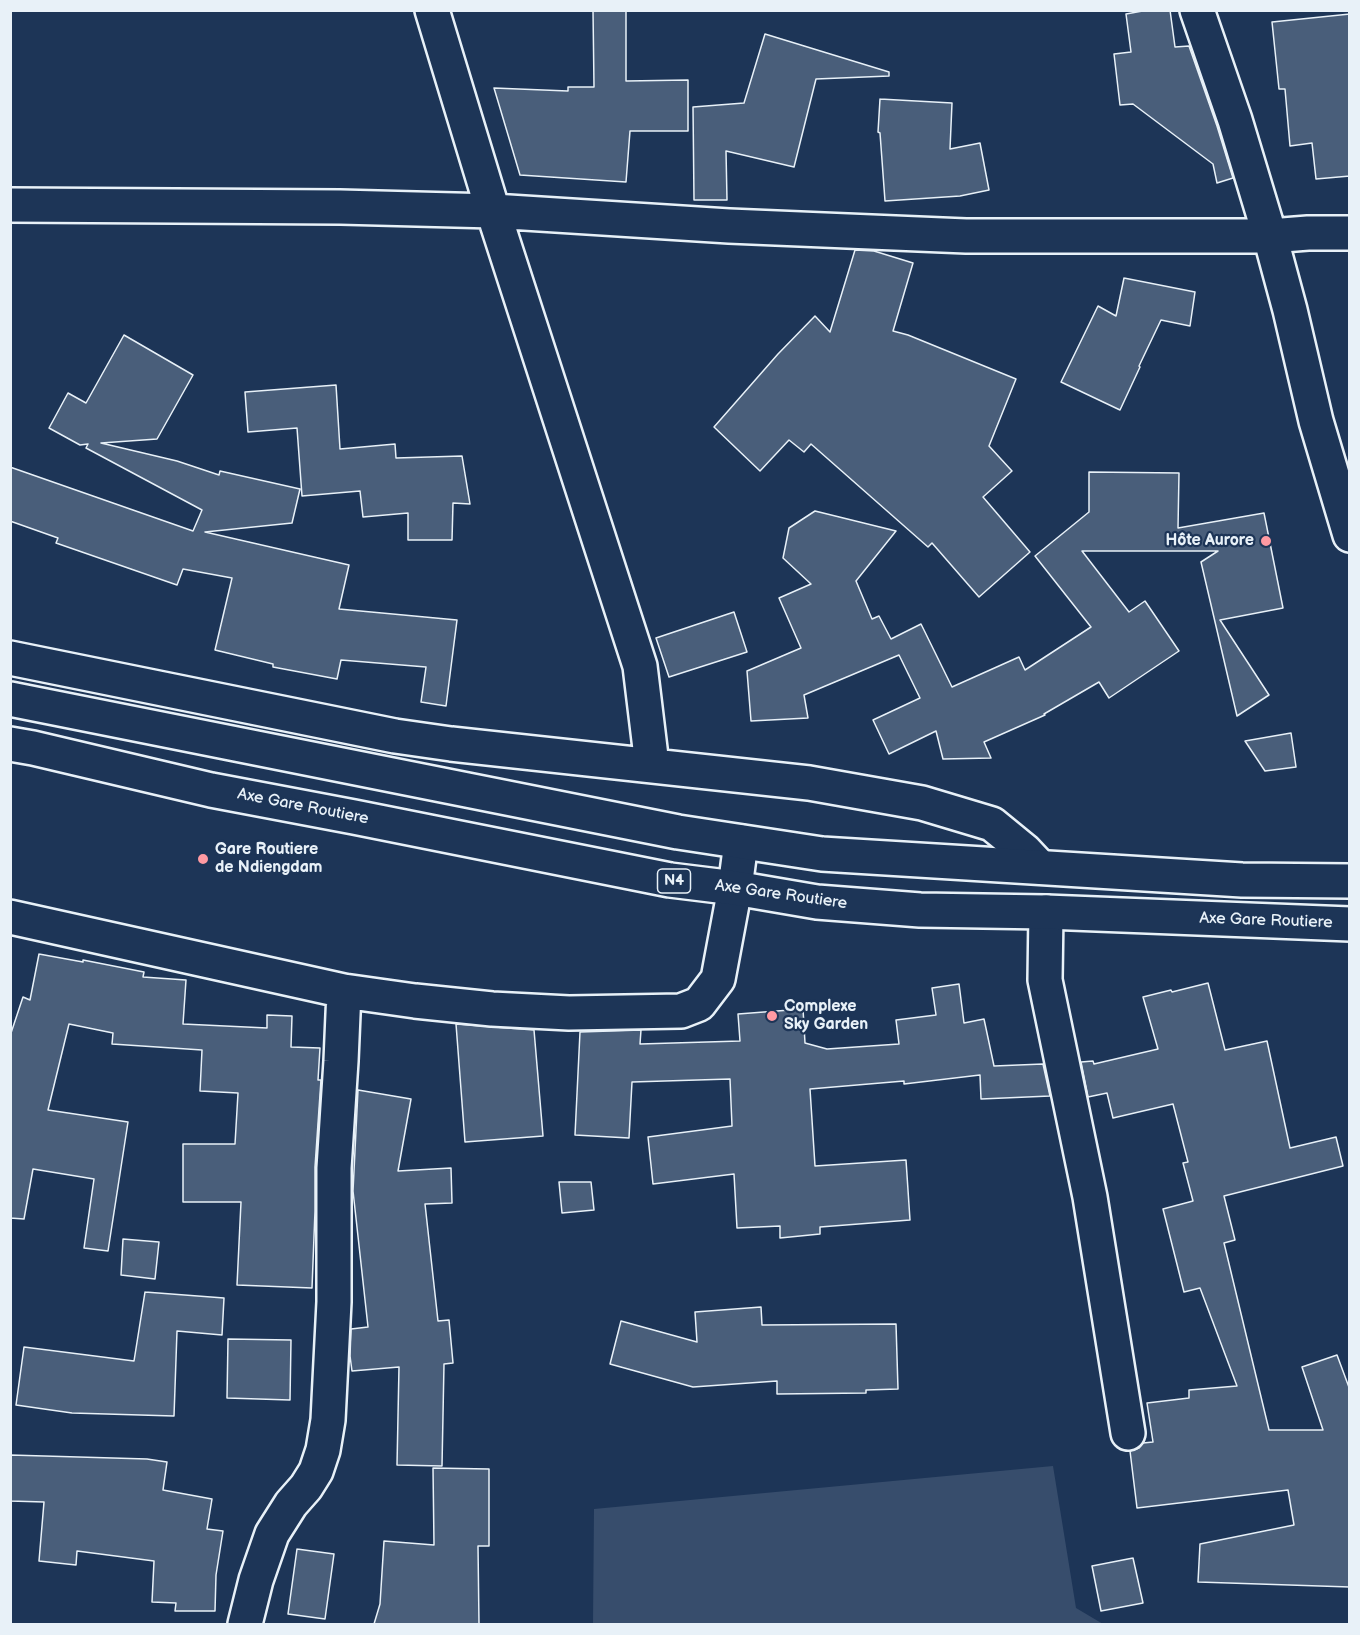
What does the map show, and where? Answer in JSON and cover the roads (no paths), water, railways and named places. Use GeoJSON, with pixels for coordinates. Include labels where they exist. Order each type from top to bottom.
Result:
{"type":"FeatureCollection","features":[{"type":"Feature","properties":{"kind":"main road"},"geometry":{"type":"LineString","coordinates":[[432,10],[493,212],[640,666],[652,765]]}},
{"type":"Feature","properties":{"kind":"main road"},"geometry":{"type":"LineString","coordinates":[[1197,10],[1235,120],[1270,236],[1316,421],[1348,526]]}},
{"type":"Feature","properties":{"kind":"main road"},"geometry":{"type":"LineString","coordinates":[[10,205],[340,207],[493,212],[729,226],[966,236],[1270,236],[1350,233]]}},
{"type":"Feature","properties":{"kind":"main road"},"geometry":{"type":"LineString","coordinates":[[10,658],[395,736],[809,783],[922,803],[992,825],[1025,851],[1040,867]]}},
{"type":"Feature","properties":{"kind":"main road"},"geometry":{"type":"LineString","coordinates":[[22,746],[24,702],[678,832],[822,854],[1242,880],[1350,881]]}},
{"type":"Feature","properties":{"kind":"main road","name":"Axe Gare Routiere"},"geometry":{"type":"LineString","coordinates":[[22,746],[211,790],[670,880],[829,903],[921,910],[1046,912],[1350,924]]}},
{"type":"Feature","properties":{"kind":"main road"},"geometry":{"type":"LineString","coordinates":[[10,917],[344,991],[415,1001],[492,1009],[569,1012],[681,1011],[699,1004],[717,979],[735,888],[741,842]]}},
{"type":"Feature","properties":{"kind":"main road"},"geometry":{"type":"LineString","coordinates":[[1046,912],[1045,980],[1090,1197],[1128,1432]]}},
{"type":"Feature","properties":{"kind":"main road"},"geometry":{"type":"LineString","coordinates":[[245,1624],[255,1580],[272,1534],[316,1471],[323,1450],[328,1420],[334,1302],[334,1168],[344,991]]}},
{"type":"Feature","properties":{"kind":"place","name":"Hôte Aurore"},"geometry":{"type":"Point","coordinates":[1266,541]}},
{"type":"Feature","properties":{"kind":"place","name":"Gare Routiere de Ndiengdam"},"geometry":{"type":"Point","coordinates":[203,859]}},
{"type":"Feature","properties":{"kind":"place","name":"Complexe Sky Garden"},"geometry":{"type":"Point","coordinates":[772,1016]}}]}
